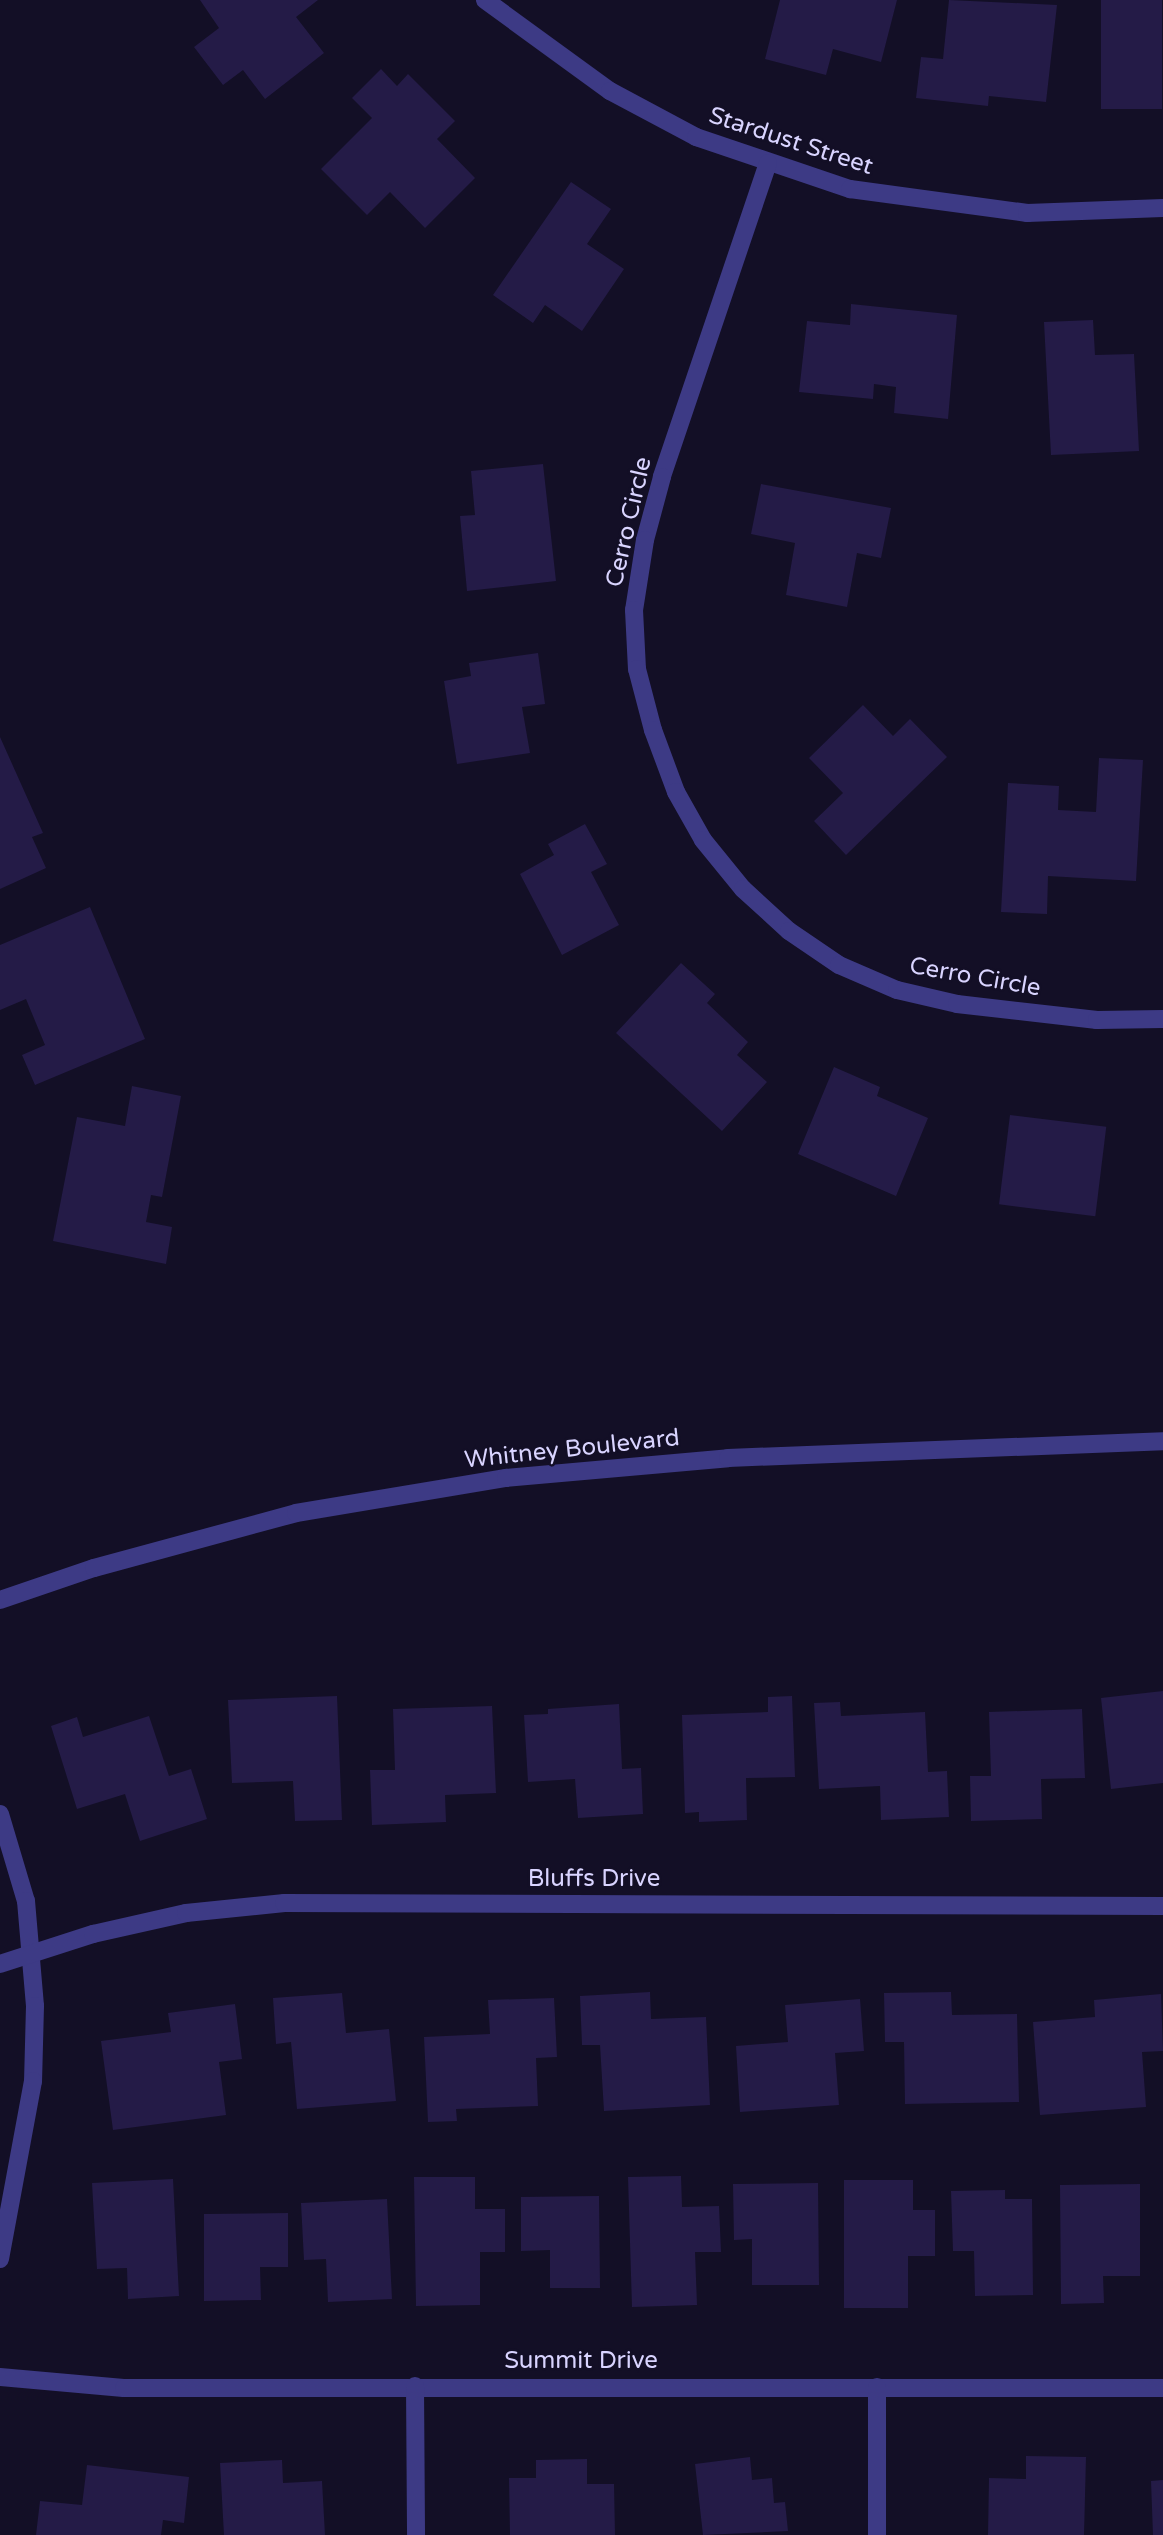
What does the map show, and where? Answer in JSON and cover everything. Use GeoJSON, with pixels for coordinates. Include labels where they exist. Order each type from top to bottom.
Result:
{"type":"FeatureCollection","features":[{"type":"Feature","properties":{"kind":"street","name":"Stardust Street"},"geometry":{"type":"LineString","coordinates":[[485,0],[610,91],[696,137],[850,189],[937,204],[1027,213],[1163,208]]}},
{"type":"Feature","properties":{"kind":"street","name":"Cerro Circle"},"geometry":{"type":"LineString","coordinates":[[768,163],[662,477],[645,540],[634,610],[637,669],[653,730],[676,792],[703,839],[743,889],[789,931],[839,965],[897,990],[957,1004],[1097,1020],[1163,1019]]}},
{"type":"Feature","properties":{"kind":"street","name":"Whitney Boulevard"},"geometry":{"type":"LineString","coordinates":[[0,1600],[93,1568],[296,1513],[506,1478],[728,1458],[1163,1441]]}},
{"type":"Feature","properties":{"kind":"street"},"geometry":{"type":"LineString","coordinates":[[0,1814],[20,1872],[31,1952],[33,2081],[0,2259]]}},
{"type":"Feature","properties":{"kind":"street","name":"Bluffs Drive"},"geometry":{"type":"LineString","coordinates":[[0,1964],[31,1952],[186,1913],[284,1903],[1163,1906]]}},
{"type":"Feature","properties":{"kind":"street","name":"Summit Drive"},"geometry":{"type":"LineString","coordinates":[[0,2377],[124,2388],[1163,2388]]}},
{"type":"Feature","properties":{"kind":"street"},"geometry":{"type":"LineString","coordinates":[[415,2386],[416,2535]]}},
{"type":"Feature","properties":{"kind":"street"},"geometry":{"type":"LineString","coordinates":[[877,2388],[877,2535]]}},
{"type":"Feature","properties":{"kind":"building"},"geometry":{"type":"Polygon","coordinates":[[[200,0],[318,0],[296,17],[324,53],[265,99],[243,70],[223,85],[194,47],[219,28],[200,0]]]}},
{"type":"Feature","properties":{"kind":"building"},"geometry":{"type":"Polygon","coordinates":[[[780,0],[897,0],[881,62],[833,49],[826,75],[765,59],[780,0]]]}},
{"type":"Feature","properties":{"kind":"building"},"geometry":{"type":"Polygon","coordinates":[[[949,0],[1057,5],[1046,102],[989,96],[988,106],[916,98],[921,57],[943,59],[949,0]]]}},
{"type":"Feature","properties":{"kind":"building"},"geometry":{"type":"Polygon","coordinates":[[[1101,0],[1162,0],[1162,109],[1101,109],[1101,0]]]}},
{"type":"Feature","properties":{"kind":"building"},"geometry":{"type":"Polygon","coordinates":[[[381,69],[397,86],[408,74],[455,121],[437,139],[475,178],[425,228],[390,192],[367,215],[321,169],[372,118],[352,98],[381,69]]]}},
{"type":"Feature","properties":{"kind":"building"},"geometry":{"type":"Polygon","coordinates":[[[571,182],[611,209],[587,244],[624,269],[582,331],[545,305],[533,323],[493,295],[571,182]]]}},
{"type":"Feature","properties":{"kind":"building"},"geometry":{"type":"Polygon","coordinates":[[[851,304],[957,315],[948,419],[894,413],[896,387],[874,384],[873,399],[799,392],[807,321],[850,325],[851,304]]]}},
{"type":"Feature","properties":{"kind":"building"},"geometry":{"type":"Polygon","coordinates":[[[1093,320],[1095,355],[1134,354],[1139,451],[1051,455],[1044,322],[1093,320]]]}},
{"type":"Feature","properties":{"kind":"building"},"geometry":{"type":"Polygon","coordinates":[[[543,464],[556,581],[467,591],[460,516],[475,515],[471,471],[543,464]]]}},
{"type":"Feature","properties":{"kind":"building"},"geometry":{"type":"Polygon","coordinates":[[[761,484],[891,508],[881,558],[857,553],[847,607],[786,595],[795,543],[751,534],[761,484]]]}},
{"type":"Feature","properties":{"kind":"building"},"geometry":{"type":"Polygon","coordinates":[[[538,653],[545,704],[522,707],[530,753],[457,764],[444,681],[471,676],[469,663],[538,653]]]}},
{"type":"Feature","properties":{"kind":"building"},"geometry":{"type":"Polygon","coordinates":[[[863,705],[893,736],[910,719],[947,757],[846,855],[814,821],[843,793],[809,758],[863,705]]]}},
{"type":"Feature","properties":{"kind":"building"},"geometry":{"type":"Polygon","coordinates":[[[0,737],[43,833],[32,837],[46,868],[0,889],[0,737]]]}},
{"type":"Feature","properties":{"kind":"building"},"geometry":{"type":"Polygon","coordinates":[[[1099,758],[1143,760],[1136,881],[1048,876],[1047,914],[1001,912],[1008,783],[1059,786],[1058,810],[1096,812],[1099,758]]]}},
{"type":"Feature","properties":{"kind":"building"},"geometry":{"type":"Polygon","coordinates":[[[585,824],[607,864],[591,872],[619,925],[562,955],[520,874],[554,855],[548,844],[585,824]]]}},
{"type":"Feature","properties":{"kind":"building"},"geometry":{"type":"Polygon","coordinates":[[[90,907],[145,1039],[35,1085],[22,1055],[45,1045],[26,999],[0,1010],[0,945],[90,907]]]}},
{"type":"Feature","properties":{"kind":"building"},"geometry":{"type":"Polygon","coordinates":[[[681,963],[715,994],[707,1003],[748,1042],[737,1055],[767,1082],[722,1131],[616,1033],[681,963]]]}},
{"type":"Feature","properties":{"kind":"building"},"geometry":{"type":"Polygon","coordinates":[[[834,1067],[880,1087],[877,1096],[928,1118],[896,1196],[798,1154],[834,1067]]]}},
{"type":"Feature","properties":{"kind":"building"},"geometry":{"type":"Polygon","coordinates":[[[132,1086],[181,1096],[162,1197],[151,1195],[146,1222],[172,1227],[166,1264],[53,1241],[77,1117],[125,1126],[132,1086]]]}},
{"type":"Feature","properties":{"kind":"building"},"geometry":{"type":"Polygon","coordinates":[[[1010,1115],[1106,1127],[1095,1216],[999,1204],[1010,1115]]]}},
{"type":"Feature","properties":{"kind":"building"},"geometry":{"type":"Polygon","coordinates":[[[1163,1691],[1163,1783],[1111,1789],[1101,1698],[1163,1691]]]}},
{"type":"Feature","properties":{"kind":"building"},"geometry":{"type":"Polygon","coordinates":[[[337,1696],[342,1820],[295,1821],[293,1781],[232,1783],[228,1700],[337,1696]]]}},
{"type":"Feature","properties":{"kind":"building"},"geometry":{"type":"Polygon","coordinates":[[[792,1696],[795,1777],[746,1778],[747,1820],[699,1822],[699,1812],[685,1813],[682,1715],[768,1712],[768,1697],[792,1696]]]}},
{"type":"Feature","properties":{"kind":"building"},"geometry":{"type":"Polygon","coordinates":[[[840,1702],[841,1716],[925,1712],[928,1772],[947,1771],[949,1817],[881,1820],[880,1786],[819,1789],[814,1703],[840,1702]]]}},
{"type":"Feature","properties":{"kind":"building"},"geometry":{"type":"Polygon","coordinates":[[[619,1704],[622,1769],[641,1768],[643,1814],[578,1818],[575,1779],[528,1782],[524,1715],[548,1714],[548,1709],[619,1704]]]}},
{"type":"Feature","properties":{"kind":"building"},"geometry":{"type":"Polygon","coordinates":[[[492,1706],[496,1793],[445,1795],[446,1822],[372,1825],[370,1770],[395,1770],[393,1709],[492,1706]]]}},
{"type":"Feature","properties":{"kind":"building"},"geometry":{"type":"Polygon","coordinates":[[[1082,1709],[1085,1778],[1041,1779],[1042,1819],[971,1821],[970,1776],[991,1776],[989,1712],[1082,1709]]]}},
{"type":"Feature","properties":{"kind":"building"},"geometry":{"type":"Polygon","coordinates":[[[149,1716],[169,1776],[191,1769],[207,1819],[140,1841],[125,1794],[77,1809],[51,1726],[77,1717],[83,1737],[149,1716]]]}},
{"type":"Feature","properties":{"kind":"building"},"geometry":{"type":"Polygon","coordinates":[[[650,1992],[651,2019],[706,2017],[710,2105],[604,2111],[600,2045],[582,2045],[580,1996],[650,1992]]]}},
{"type":"Feature","properties":{"kind":"building"},"geometry":{"type":"Polygon","coordinates":[[[951,1992],[952,2015],[1017,2014],[1019,2102],[905,2104],[904,2042],[885,2042],[884,1993],[951,1992]]]}},
{"type":"Feature","properties":{"kind":"building"},"geometry":{"type":"Polygon","coordinates":[[[342,1993],[346,2033],[389,2029],[396,2101],[297,2109],[291,2042],[276,2044],[273,1998],[342,1993]]]}},
{"type":"Feature","properties":{"kind":"building"},"geometry":{"type":"Polygon","coordinates":[[[1161,1994],[1163,2051],[1142,2052],[1146,2107],[1040,2115],[1033,2022],[1095,2017],[1094,2000],[1161,1994]]]}},
{"type":"Feature","properties":{"kind":"building"},"geometry":{"type":"Polygon","coordinates":[[[554,1998],[557,2057],[536,2058],[538,2106],[456,2109],[457,2121],[428,2122],[424,2037],[490,2034],[488,2000],[554,1998]]]}},
{"type":"Feature","properties":{"kind":"building"},"geometry":{"type":"Polygon","coordinates":[[[860,1999],[864,2051],[835,2053],[839,2105],[740,2112],[736,2046],[788,2042],[785,2005],[860,1999]]]}},
{"type":"Feature","properties":{"kind":"building"},"geometry":{"type":"Polygon","coordinates":[[[235,2004],[242,2059],[219,2062],[226,2115],[113,2130],[101,2041],[171,2032],[168,2013],[235,2004]]]}},
{"type":"Feature","properties":{"kind":"building"},"geometry":{"type":"Polygon","coordinates":[[[681,2176],[682,2207],[719,2206],[721,2252],[695,2252],[697,2305],[632,2307],[628,2177],[681,2176]]]}},
{"type":"Feature","properties":{"kind":"building"},"geometry":{"type":"Polygon","coordinates":[[[414,2177],[475,2177],[475,2209],[505,2209],[505,2252],[480,2252],[480,2305],[416,2306],[414,2177]]]}},
{"type":"Feature","properties":{"kind":"building"},"geometry":{"type":"Polygon","coordinates":[[[173,2179],[179,2296],[128,2299],[127,2268],[97,2269],[92,2183],[173,2179]]]}},
{"type":"Feature","properties":{"kind":"building"},"geometry":{"type":"Polygon","coordinates":[[[844,2180],[913,2180],[913,2210],[935,2210],[935,2256],[908,2256],[908,2308],[844,2308],[844,2180]]]}},
{"type":"Feature","properties":{"kind":"building"},"geometry":{"type":"Polygon","coordinates":[[[818,2183],[819,2285],[752,2285],[752,2239],[734,2240],[733,2184],[818,2183]]]}},
{"type":"Feature","properties":{"kind":"building"},"geometry":{"type":"Polygon","coordinates":[[[1140,2184],[1140,2276],[1103,2276],[1104,2303],[1061,2304],[1060,2185],[1140,2184]]]}},
{"type":"Feature","properties":{"kind":"building"},"geometry":{"type":"Polygon","coordinates":[[[1005,2190],[1005,2199],[1032,2199],[1033,2295],[975,2296],[974,2251],[953,2251],[951,2191],[1005,2190]]]}},
{"type":"Feature","properties":{"kind":"building"},"geometry":{"type":"Polygon","coordinates":[[[599,2196],[600,2288],[550,2288],[550,2250],[521,2251],[521,2197],[599,2196]]]}},
{"type":"Feature","properties":{"kind":"building"},"geometry":{"type":"Polygon","coordinates":[[[387,2199],[392,2299],[328,2302],[326,2259],[304,2260],[301,2203],[387,2199]]]}},
{"type":"Feature","properties":{"kind":"building"},"geometry":{"type":"Polygon","coordinates":[[[288,2213],[288,2267],[260,2267],[261,2300],[204,2301],[204,2214],[288,2213]]]}},
{"type":"Feature","properties":{"kind":"building"},"geometry":{"type":"Polygon","coordinates":[[[1026,2456],[1086,2457],[1084,2535],[988,2535],[989,2478],[1026,2479],[1026,2456]]]}},
{"type":"Feature","properties":{"kind":"building"},"geometry":{"type":"Polygon","coordinates":[[[750,2457],[752,2480],[772,2478],[774,2503],[785,2502],[788,2531],[703,2535],[695,2464],[750,2457]]]}},
{"type":"Feature","properties":{"kind":"building"},"geometry":{"type":"Polygon","coordinates":[[[587,2459],[587,2484],[614,2484],[615,2535],[510,2535],[509,2478],[536,2478],[536,2460],[587,2459]]]}},
{"type":"Feature","properties":{"kind":"building"},"geometry":{"type":"Polygon","coordinates":[[[282,2460],[283,2483],[322,2481],[325,2535],[224,2535],[220,2463],[282,2460]]]}},
{"type":"Feature","properties":{"kind":"building"},"geometry":{"type":"Polygon","coordinates":[[[87,2465],[189,2477],[184,2523],[163,2520],[161,2535],[36,2535],[40,2501],[82,2505],[87,2465]]]}},
{"type":"Feature","properties":{"kind":"building"},"geometry":{"type":"Polygon","coordinates":[[[1163,2480],[1163,2535],[1153,2535],[1151,2481],[1163,2480]]]}}]}
